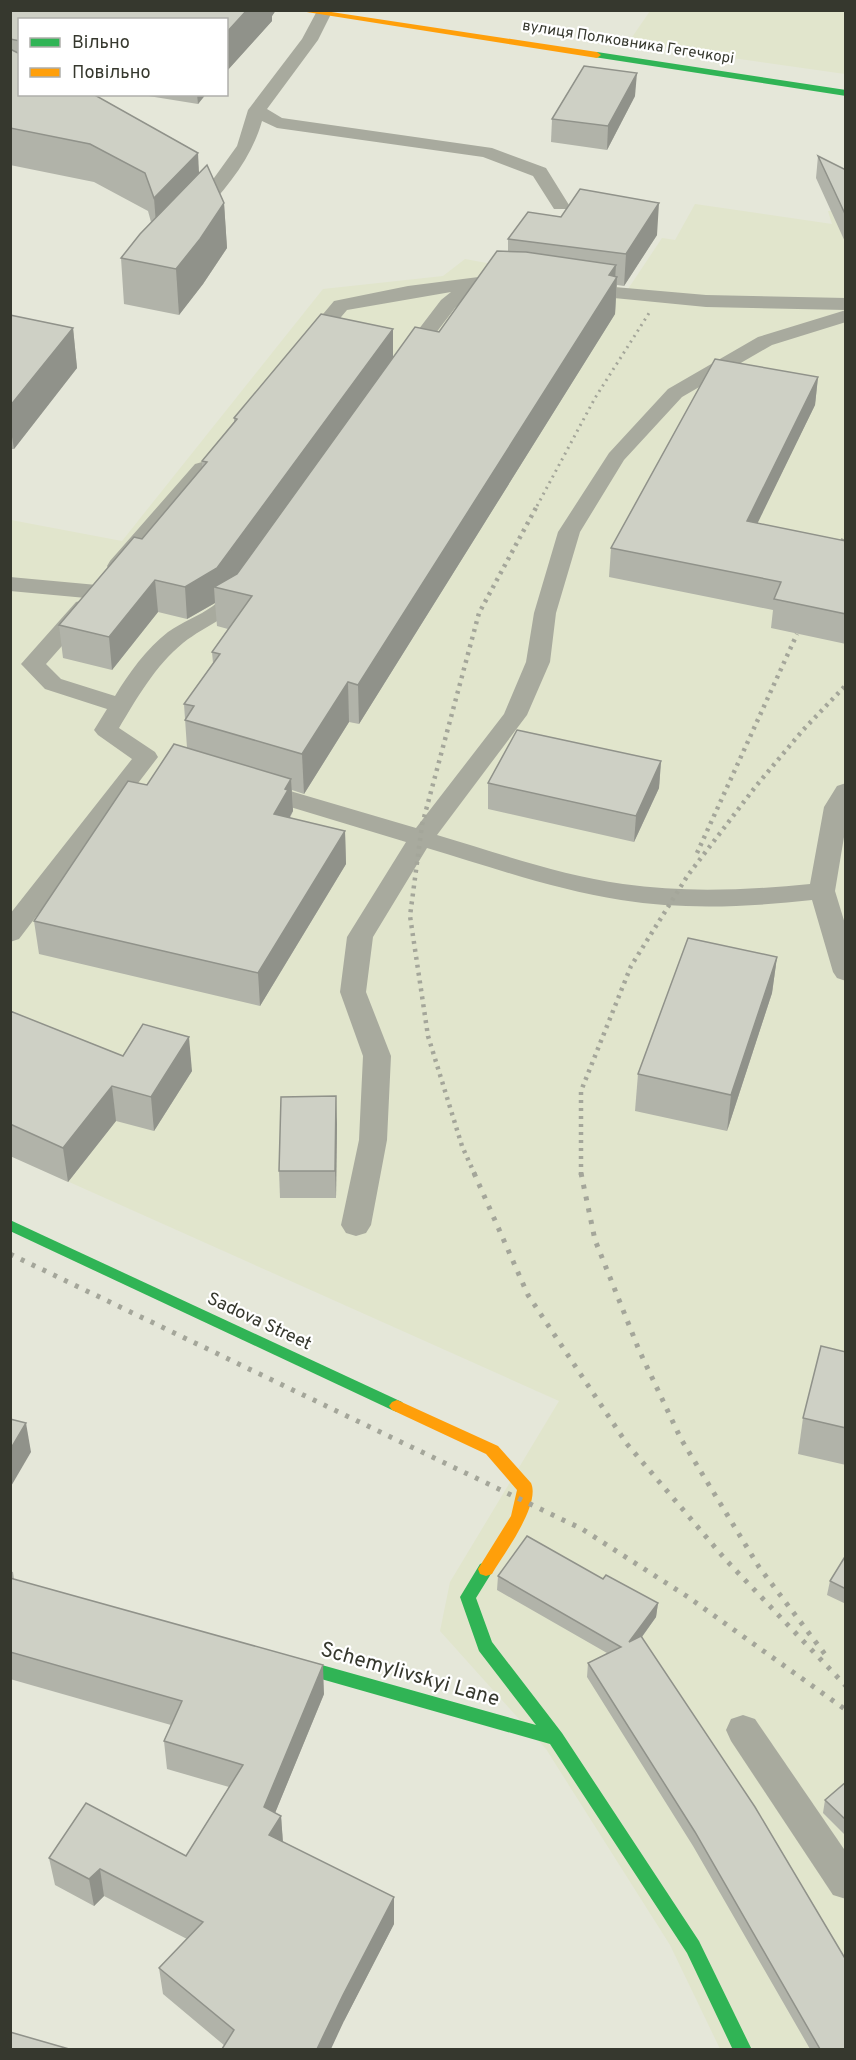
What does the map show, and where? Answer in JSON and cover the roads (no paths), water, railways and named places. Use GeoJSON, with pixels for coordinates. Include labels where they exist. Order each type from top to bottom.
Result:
{"type":"FeatureCollection","features":[{"type":"Feature","properties":{"kind":"street","name":"вулиця Полковника Гегечкорі"},"geometry":{"type":"LineString","coordinates":[[298,10],[324,12],[846,93]]}},
{"type":"Feature","properties":{"kind":"street","name":"Sadova Street"},"geometry":{"type":"LineString","coordinates":[[10,1225],[492,1450],[525,1488],[519,1517],[468,1597],[485,1646],[556,1738]]}},
{"type":"Feature","properties":{"kind":"street","name":"Schemylivskyi Lane"},"geometry":{"type":"LineString","coordinates":[[268,1657],[556,1738]]}},
{"type":"Feature","properties":{"kind":"street"},"geometry":{"type":"LineString","coordinates":[[556,1738],[693,1947],[743,2049]]}},
{"type":"Feature","properties":{"kind":"lane"},"geometry":{"type":"LineString","coordinates":[[183,224],[215,189],[246,146],[257,110],[310,40],[324,12]]}},
{"type":"Feature","properties":{"kind":"lane"},"geometry":{"type":"LineString","coordinates":[[257,110],[277,123],[486,152],[540,172],[560,205]]}},
{"type":"Feature","properties":{"kind":"lane"},"geometry":{"type":"LineString","coordinates":[[295,358],[341,305],[408,292],[473,283],[512,279],[536,283]]}},
{"type":"Feature","properties":{"kind":"lane"},"geometry":{"type":"LineString","coordinates":[[396,373],[448,304],[473,283]]}},
{"type":"Feature","properties":{"kind":"lane"},"geometry":{"type":"LineString","coordinates":[[560,286],[595,292],[706,301],[846,304]]}},
{"type":"Feature","properties":{"kind":"lane"},"geometry":{"type":"LineString","coordinates":[[356,1225],[373,1140],[377,1056],[353,992],[360,937],[421,839],[515,715],[538,662],[544,613],[569,532],[616,457],[675,393],[765,341],[846,316]]}},
{"type":"Feature","properties":{"kind":"lane"},"geometry":{"type":"LineString","coordinates":[[121,706],[52,684],[33,664],[219,448]]}},
{"type":"Feature","properties":{"kind":"lane"},"geometry":{"type":"LineString","coordinates":[[10,933],[157,761],[105,730],[139,676],[174,639],[229,606],[250,577]]}},
{"type":"Feature","properties":{"kind":"lane"},"geometry":{"type":"LineString","coordinates":[[10,584],[97,592]]}},
{"type":"Feature","properties":{"kind":"lane"},"geometry":{"type":"LineString","coordinates":[[234,783],[421,839],[622,892],[674,897],[746,899],[822,891]]}},
{"type":"Feature","properties":{"kind":"lane"},"geometry":{"type":"LineString","coordinates":[[846,791],[836,807],[822,891],[846,972]]}},
{"type":"Feature","properties":{"kind":"lane"},"geometry":{"type":"LineString","coordinates":[[743,1730],[846,1883]]}},
{"type":"Feature","properties":{"kind":"railway"},"geometry":{"type":"LineString","coordinates":[[537,506],[595,398],[651,310]]}},
{"type":"Feature","properties":{"kind":"railway"},"geometry":{"type":"LineString","coordinates":[[475,1175],[462,1146],[428,1036],[410,916],[422,825],[479,613],[538,504]]}},
{"type":"Feature","properties":{"kind":"railway"},"geometry":{"type":"LineString","coordinates":[[835,556],[846,534]]}},
{"type":"Feature","properties":{"kind":"railway"},"geometry":{"type":"LineString","coordinates":[[697,853],[797,634]]}},
{"type":"Feature","properties":{"kind":"railway"},"geometry":{"type":"LineString","coordinates":[[581,1173],[581,1091],[631,966],[688,875],[756,786],[803,730],[846,685]]}},
{"type":"Feature","properties":{"kind":"railway"},"geometry":{"type":"LineString","coordinates":[[474,1173],[528,1295],[627,1444],[725,1559],[846,1686]]}},
{"type":"Feature","properties":{"kind":"railway"},"geometry":{"type":"LineString","coordinates":[[581,1173],[595,1240],[639,1350],[681,1439],[759,1567],[827,1657]]}},
{"type":"Feature","properties":{"kind":"railway"},"geometry":{"type":"LineString","coordinates":[[10,1254],[582,1529],[688,1597],[846,1710]]}}]}
